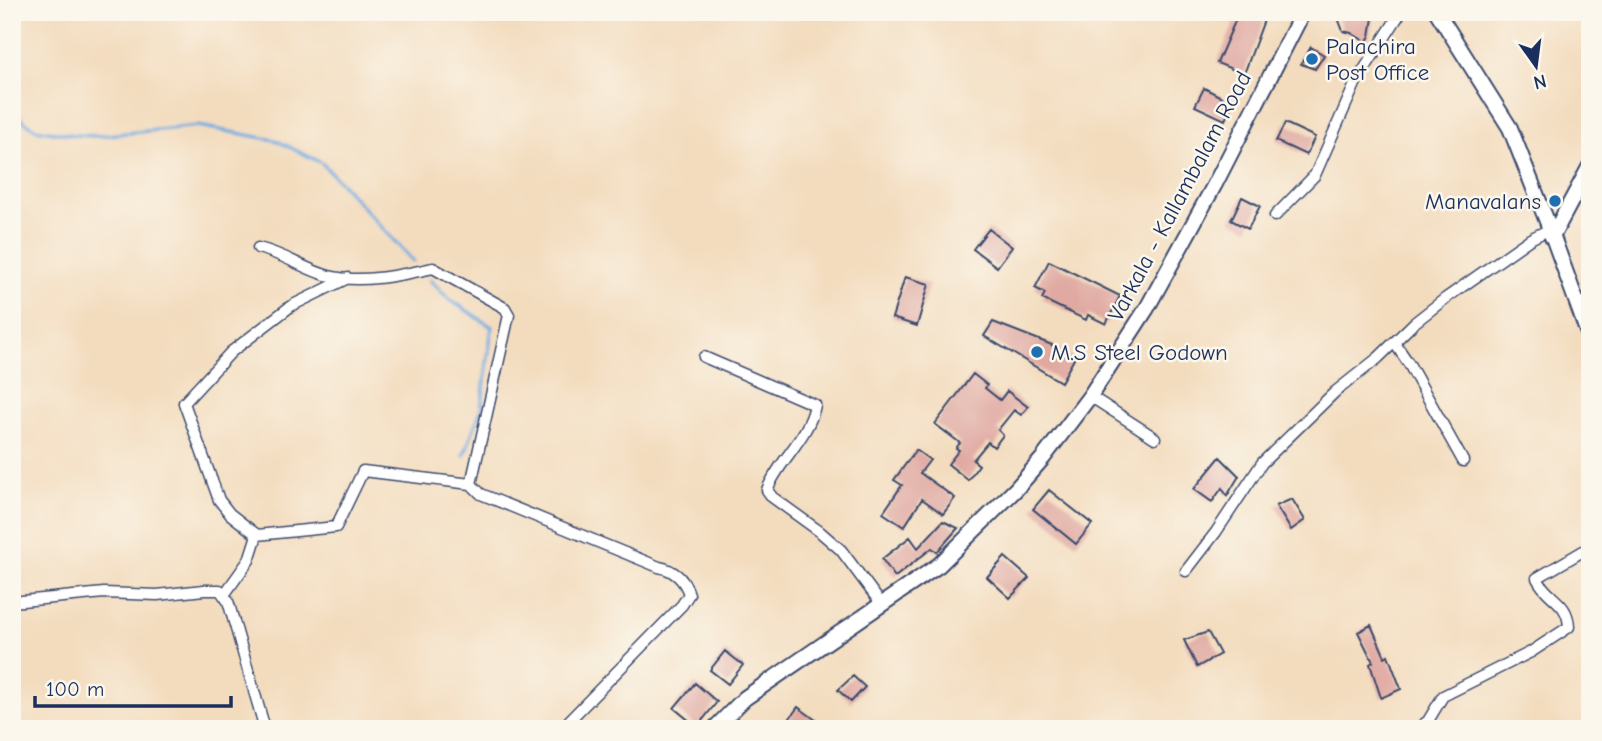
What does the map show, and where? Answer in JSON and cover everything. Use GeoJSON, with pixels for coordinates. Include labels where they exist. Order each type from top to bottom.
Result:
{"type":"FeatureCollection","features":[{"type":"Feature","properties":{"kind":"main road","name":"Varkala - Kallambalam Road"},"geometry":{"type":"LineString","coordinates":[[714,729],[745,698],[939,565],[1016,489],[1090,396],[1147,308],[1215,184],[1303,12]]}},
{"type":"Feature","properties":{"kind":"main road"},"geometry":{"type":"LineString","coordinates":[[1437,12],[1510,128],[1590,339]]}},
{"type":"Feature","properties":{"kind":"main road"},"geometry":{"type":"LineString","coordinates":[[1551,233],[1590,166]]}},
{"type":"Feature","properties":{"kind":"street"},"geometry":{"type":"LineString","coordinates":[[1275,216],[1315,175],[1356,82],[1401,12]]}},
{"type":"Feature","properties":{"kind":"street"},"geometry":{"type":"LineString","coordinates":[[1186,570],[1216,532],[1262,463],[1335,391],[1378,358],[1446,298],[1530,239],[1551,233]]}},
{"type":"Feature","properties":{"kind":"street"},"geometry":{"type":"LineString","coordinates":[[258,248],[276,252],[329,276],[404,275],[433,268],[505,308],[509,314],[471,484]]}},
{"type":"Feature","properties":{"kind":"street"},"geometry":{"type":"LineString","coordinates":[[349,277],[291,306],[231,352],[184,403],[219,500],[230,514],[257,535],[336,527],[363,471],[471,484],[481,494],[671,570],[686,584],[689,594],[682,606],[561,729]]}},
{"type":"Feature","properties":{"kind":"street"},"geometry":{"type":"LineString","coordinates":[[1394,342],[1463,461]]}},
{"type":"Feature","properties":{"kind":"street"},"geometry":{"type":"LineString","coordinates":[[704,357],[815,405],[812,421],[774,472],[767,490],[772,497],[841,550],[882,605]]}},
{"type":"Feature","properties":{"kind":"street"},"geometry":{"type":"LineString","coordinates":[[1090,396],[1155,438]]}},
{"type":"Feature","properties":{"kind":"street"},"geometry":{"type":"LineString","coordinates":[[224,595],[249,560],[257,535]]}},
{"type":"Feature","properties":{"kind":"street"},"geometry":{"type":"LineString","coordinates":[[1417,729],[1428,721],[1443,696],[1531,652],[1569,627],[1569,615],[1537,578],[1590,548]]}},
{"type":"Feature","properties":{"kind":"street"},"geometry":{"type":"LineString","coordinates":[[12,602],[104,593],[157,595],[220,590],[228,601],[265,729]]}},
{"type":"Feature","properties":{"kind":"street"},"geometry":{"type":"LineString","coordinates":[[1433,713],[1436,729]]}},
{"type":"Feature","properties":{"kind":"building"},"geometry":{"type":"Polygon","coordinates":[[[1239,12],[1267,12],[1244,74],[1217,63],[1239,12]]]}},
{"type":"Feature","properties":{"kind":"building"},"geometry":{"type":"Polygon","coordinates":[[[1374,12],[1370,36],[1366,42],[1343,31],[1338,18],[1339,13],[1374,12]]]}},
{"type":"Feature","properties":{"kind":"building","name":"Palachira Post Office"},"geometry":{"type":"Polygon","coordinates":[[[1311,47],[1324,55],[1315,69],[1301,64],[1311,47]]]}},
{"type":"Feature","properties":{"kind":"building"},"geometry":{"type":"Polygon","coordinates":[[[1204,88],[1233,103],[1225,120],[1195,106],[1204,88]]]}},
{"type":"Feature","properties":{"kind":"building"},"geometry":{"type":"Polygon","coordinates":[[[1285,123],[1315,137],[1306,155],[1276,141],[1285,123]]]}},
{"type":"Feature","properties":{"kind":"building"},"geometry":{"type":"Polygon","coordinates":[[[1242,197],[1260,206],[1248,229],[1231,220],[1242,197]]]}},
{"type":"Feature","properties":{"kind":"building"},"geometry":{"type":"Polygon","coordinates":[[[989,229],[1012,247],[997,267],[973,249],[989,229]]]}},
{"type":"Feature","properties":{"kind":"building"},"geometry":{"type":"Polygon","coordinates":[[[1049,261],[1120,296],[1106,324],[1088,315],[1086,320],[1042,299],[1045,293],[1035,288],[1049,261]]]}},
{"type":"Feature","properties":{"kind":"building"},"geometry":{"type":"Polygon","coordinates":[[[905,277],[929,284],[917,326],[892,318],[905,277]]]}},
{"type":"Feature","properties":{"kind":"building","name":"M.S Steel Godown"},"geometry":{"type":"Polygon","coordinates":[[[993,322],[1052,345],[1074,359],[1061,382],[984,336],[993,322]]]}},
{"type":"Feature","properties":{"kind":"building"},"geometry":{"type":"Polygon","coordinates":[[[973,374],[1000,400],[1007,391],[1028,407],[1021,415],[1014,410],[998,430],[1003,435],[994,447],[988,442],[973,460],[979,465],[968,480],[948,464],[959,450],[956,448],[960,443],[935,424],[973,374]]]}},
{"type":"Feature","properties":{"kind":"building"},"geometry":{"type":"Polygon","coordinates":[[[916,450],[930,460],[920,473],[955,498],[943,514],[922,499],[904,527],[883,513],[902,485],[894,480],[916,450]]]}},
{"type":"Feature","properties":{"kind":"building"},"geometry":{"type":"Polygon","coordinates":[[[1220,457],[1239,476],[1227,496],[1222,488],[1212,502],[1194,489],[1220,457]]]}},
{"type":"Feature","properties":{"kind":"building"},"geometry":{"type":"Polygon","coordinates":[[[1049,490],[1092,524],[1076,544],[1033,509],[1049,490]]]}},
{"type":"Feature","properties":{"kind":"building"},"geometry":{"type":"Polygon","coordinates":[[[1292,499],[1305,520],[1291,530],[1276,506],[1292,499]]]}},
{"type":"Feature","properties":{"kind":"building"},"geometry":{"type":"Polygon","coordinates":[[[943,521],[958,528],[937,552],[932,548],[895,577],[882,559],[910,537],[918,548],[943,521]]]}},
{"type":"Feature","properties":{"kind":"building"},"geometry":{"type":"Polygon","coordinates":[[[1005,557],[1029,578],[1010,598],[987,577],[1005,557]]]}},
{"type":"Feature","properties":{"kind":"building"},"geometry":{"type":"Polygon","coordinates":[[[1371,625],[1385,657],[1388,655],[1401,689],[1381,698],[1370,664],[1373,662],[1358,632],[1371,625]]]}},
{"type":"Feature","properties":{"kind":"building"},"geometry":{"type":"Polygon","coordinates":[[[1208,632],[1220,654],[1197,667],[1184,640],[1208,632]]]}},
{"type":"Feature","properties":{"kind":"building"},"geometry":{"type":"Polygon","coordinates":[[[725,651],[743,665],[728,684],[710,670],[725,651]]]}},
{"type":"Feature","properties":{"kind":"building"},"geometry":{"type":"Polygon","coordinates":[[[853,676],[865,687],[851,702],[838,690],[853,676]]]}},
{"type":"Feature","properties":{"kind":"building"},"geometry":{"type":"Polygon","coordinates":[[[695,683],[717,702],[697,727],[674,708],[695,683]]]}},
{"type":"Feature","properties":{"kind":"building"},"geometry":{"type":"Polygon","coordinates":[[[798,707],[828,729],[782,729],[798,707]]]}},
{"type":"Feature","properties":{"kind":"waterway"},"geometry":{"type":"LineString","coordinates":[[12,112],[35,129],[74,135],[97,136],[198,126],[275,140],[322,163],[413,261]]}},
{"type":"Feature","properties":{"kind":"waterway"},"geometry":{"type":"LineString","coordinates":[[430,280],[449,299],[492,327],[481,410],[464,455]]}},
{"type":"Feature","properties":{"kind":"place","name":"Palachira Post Office"},"geometry":{"type":"Point","coordinates":[1312,59]}},
{"type":"Feature","properties":{"kind":"place","name":"Manavalans"},"geometry":{"type":"Point","coordinates":[1555,201]}},
{"type":"Feature","properties":{"kind":"place","name":"M.S Steel Godown"},"geometry":{"type":"Point","coordinates":[1037,352]}}]}
